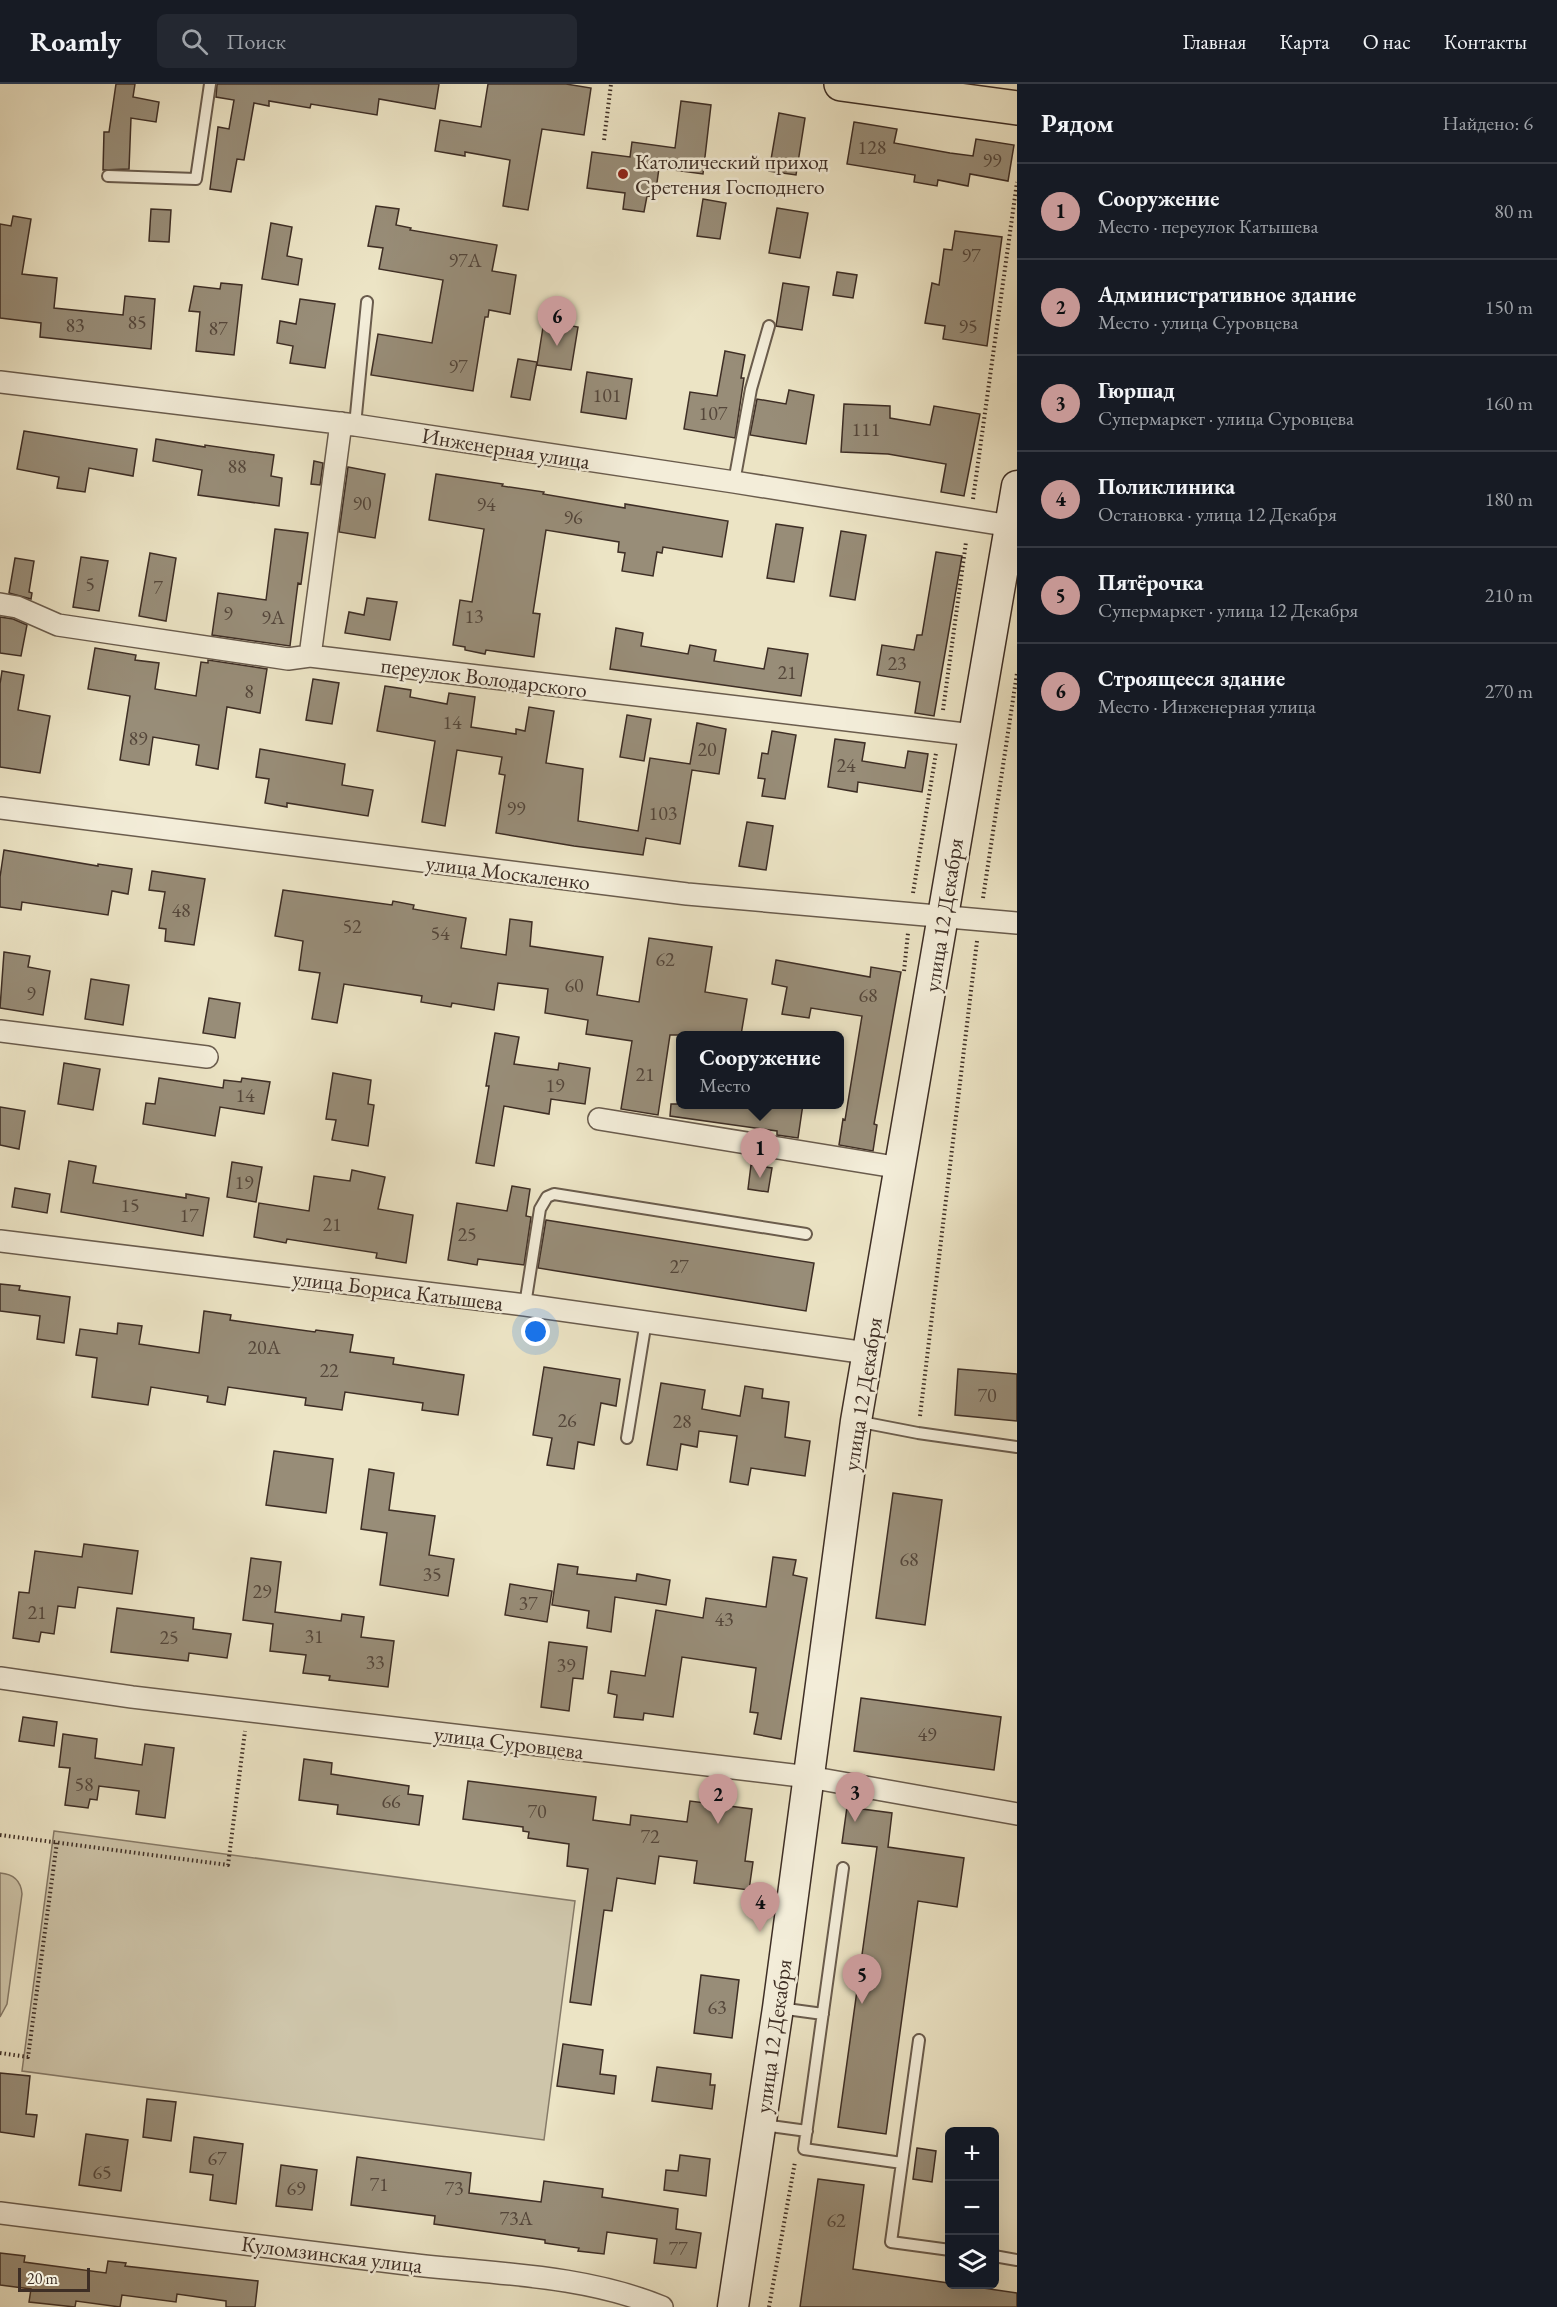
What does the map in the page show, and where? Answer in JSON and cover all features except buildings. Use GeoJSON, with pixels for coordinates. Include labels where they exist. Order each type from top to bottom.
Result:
{"type":"FeatureCollection","features":[{"type":"Feature","properties":{"kind":"main road"},"geometry":{"type":"LineString","coordinates":[[841,84],[1017,108]]}},
{"type":"Feature","properties":{"kind":"main road","name":"улица 12 Декабря"},"geometry":{"type":"LineString","coordinates":[[733,2307],[778,2008],[856,1420],[944,917],[973,735],[1010,565],[1011,526],[1017,486]]}},
{"type":"Feature","properties":{"kind":"street","name":"Инженерная улица"},"geometry":{"type":"LineString","coordinates":[[0,382],[348,424],[1011,526]]}},
{"type":"Feature","properties":{"kind":"street"},"geometry":{"type":"LineString","coordinates":[[310,656],[348,424]]}},
{"type":"Feature","properties":{"kind":"street","name":"переулок Володарского"},"geometry":{"type":"LineString","coordinates":[[0,604],[18,607],[58,625],[288,659],[310,656],[973,735]]}},
{"type":"Feature","properties":{"kind":"street","name":"улица Москаленко"},"geometry":{"type":"LineString","coordinates":[[0,808],[687,894],[1017,923]]}},
{"type":"Feature","properties":{"kind":"street"},"geometry":{"type":"LineString","coordinates":[[0,1031],[207,1057]]}},
{"type":"Feature","properties":{"kind":"street"},"geometry":{"type":"LineString","coordinates":[[599,1119],[901,1168]]}},
{"type":"Feature","properties":{"kind":"street","name":"улица Бориса Катышева"},"geometry":{"type":"LineString","coordinates":[[0,1241],[525,1305],[867,1353]]}},
{"type":"Feature","properties":{"kind":"street","name":"улица Суровцева"},"geometry":{"type":"LineString","coordinates":[[0,1678],[248,1711],[809,1777],[1017,1814]]}},
{"type":"Feature","properties":{"kind":"street","name":"Куломзинская улица"},"geometry":{"type":"LineString","coordinates":[[0,2213],[406,2264],[593,2284],[636,2296],[662,2307]]}},
{"type":"Feature","properties":{"kind":"lane"},"geometry":{"type":"LineString","coordinates":[[108,176],[196,179],[210,84]]}},
{"type":"Feature","properties":{"kind":"lane"},"geometry":{"type":"LineString","coordinates":[[348,424],[367,302]]}},
{"type":"Feature","properties":{"kind":"lane"},"geometry":{"type":"LineString","coordinates":[[734,482],[751,388],[770,326]]}},
{"type":"Feature","properties":{"kind":"lane"},"geometry":{"type":"LineString","coordinates":[[525,1305],[540,1209],[547,1197],[554,1194],[806,1234]]}},
{"type":"Feature","properties":{"kind":"lane"},"geometry":{"type":"LineString","coordinates":[[627,1438],[646,1321]]}},
{"type":"Feature","properties":{"kind":"lane"},"geometry":{"type":"LineString","coordinates":[[856,1420],[918,1433],[1017,1447]]}},
{"type":"Feature","properties":{"kind":"lane"},"geometry":{"type":"LineString","coordinates":[[843,1868],[804,2149],[902,2163]]}},
{"type":"Feature","properties":{"kind":"lane"},"geometry":{"type":"LineString","coordinates":[[778,2008],[823,2014]]}},
{"type":"Feature","properties":{"kind":"lane"},"geometry":{"type":"LineString","coordinates":[[919,2040],[891,2242],[945,2249]]}},
{"type":"Feature","properties":{"kind":"lane"},"geometry":{"type":"LineString","coordinates":[[760,2124],[807,2131]]}},
{"type":"Feature","properties":{"kind":"lane"},"geometry":{"type":"LineString","coordinates":[[999,2257],[1017,2260]]}},
{"type":"Feature","properties":{"kind":"path"},"geometry":{"type":"LineString","coordinates":[[604,140],[611,84]]}},
{"type":"Feature","properties":{"kind":"path"},"geometry":{"type":"LineString","coordinates":[[903,982],[910,913],[940,730],[1017,182]]}},
{"type":"Feature","properties":{"kind":"path"},"geometry":{"type":"LineString","coordinates":[[918,1433],[980,920],[1017,673]]}},
{"type":"Feature","properties":{"kind":"path"},"geometry":{"type":"LineString","coordinates":[[0,1835],[228,1865],[248,1711]]}},
{"type":"Feature","properties":{"kind":"path"},"geometry":{"type":"LineString","coordinates":[[0,2054],[28,2057],[57,1842]]}},
{"type":"Feature","properties":{"kind":"path"},"geometry":{"type":"LineString","coordinates":[[769,2307],[794,2163],[804,2149]]}},
{"type":"Feature","properties":{"kind":"shaded area"},"geometry":{"type":"Polygon","coordinates":[[[54,1831],[575,1901],[544,2140],[22,2071],[54,1831]]]}},
{"type":"Feature","properties":{"kind":"shaded area"},"geometry":{"type":"Polygon","coordinates":[[[0,1873],[16,1879],[22,1894],[7,2004],[0,2017],[0,1873]]]}},
{"type":"Feature","properties":{"kind":"place","name":"Католический приход Сретения Господнего"},"geometry":{"type":"Point","coordinates":[623,174]}},
{"type":"Feature","properties":{"kind":"place","name":"Строящееся здание"},"geometry":{"type":"Point","coordinates":[557,346]}},
{"type":"Feature","properties":{"kind":"place","name":"Сооружение"},"geometry":{"type":"Point","coordinates":[760,1178]}},
{"type":"Feature","properties":{"kind":"place","name":"Гюршад"},"geometry":{"type":"Point","coordinates":[855,1822]}},
{"type":"Feature","properties":{"kind":"place","name":"Административное здание"},"geometry":{"type":"Point","coordinates":[718,1824]}},
{"type":"Feature","properties":{"kind":"place","name":"Поликлиника"},"geometry":{"type":"Point","coordinates":[760,1932]}},
{"type":"Feature","properties":{"kind":"place","name":"Пятёрочка"},"geometry":{"type":"Point","coordinates":[862,2004]}}]}
